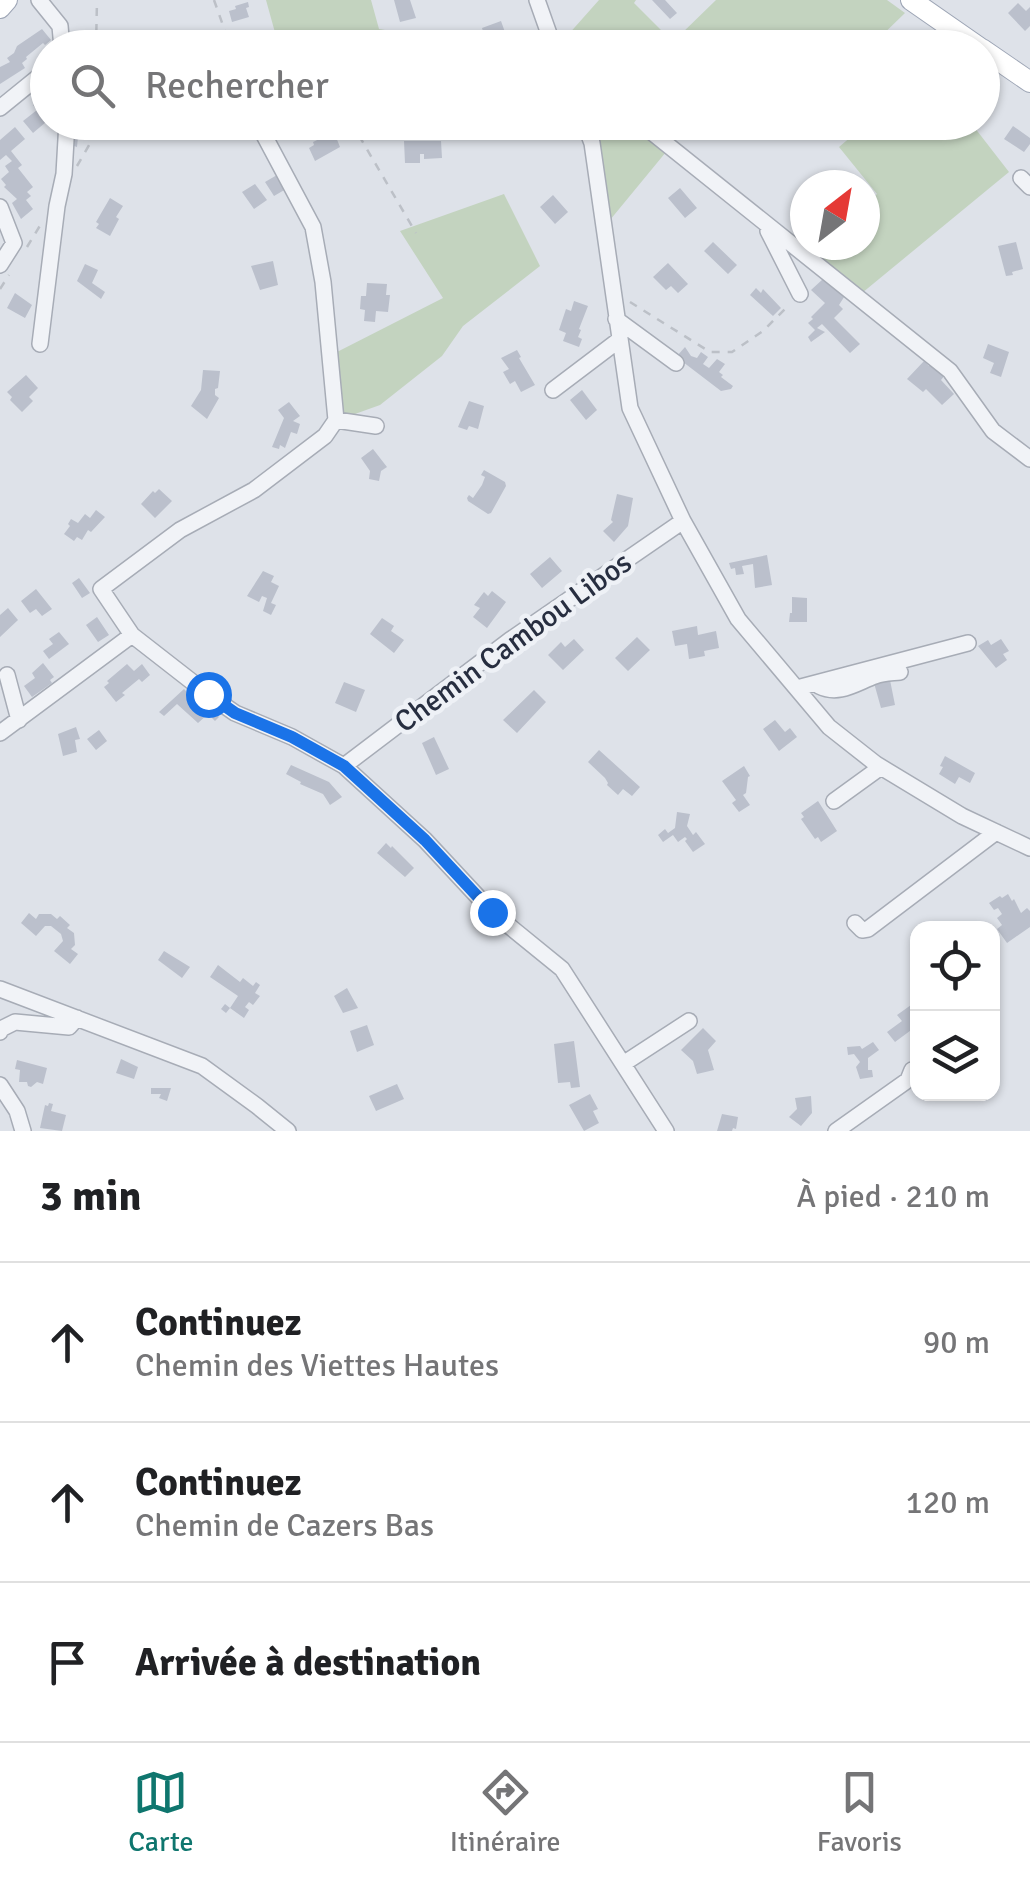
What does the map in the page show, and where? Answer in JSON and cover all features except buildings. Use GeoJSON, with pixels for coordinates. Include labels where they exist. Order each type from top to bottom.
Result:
{"type":"FeatureCollection","features":[{"type":"Feature","properties":{"kind":"main road"},"geometry":{"type":"LineString","coordinates":[[0,8],[7,0]]}},
{"type":"Feature","properties":{"kind":"main road"},"geometry":{"type":"LineString","coordinates":[[911,0],[955,30]]}},
{"type":"Feature","properties":{"kind":"main road"},"geometry":{"type":"LineString","coordinates":[[1000,61],[1030,82]]}},
{"type":"Feature","properties":{"kind":"street"},"geometry":{"type":"LineString","coordinates":[[39,0],[60,30]]}},
{"type":"Feature","properties":{"kind":"street"},"geometry":{"type":"LineString","coordinates":[[538,0],[548,30]]}},
{"type":"Feature","properties":{"kind":"street"},"geometry":{"type":"LineString","coordinates":[[0,108],[30,84]]}},
{"type":"Feature","properties":{"kind":"street"},"geometry":{"type":"LineString","coordinates":[[40,344],[66,140]]}},
{"type":"Feature","properties":{"kind":"street"},"geometry":{"type":"LineString","coordinates":[[267,140],[313,227],[323,282],[336,420],[325,436],[254,490],[180,530],[101,589],[132,635],[235,713],[292,737],[344,766],[425,840],[492,912],[562,969],[666,1131]]}},
{"type":"Feature","properties":{"kind":"street"},"geometry":{"type":"LineString","coordinates":[[591,140],[630,408],[683,521],[738,619],[830,726],[881,768],[962,816],[1030,848]]}},
{"type":"Feature","properties":{"kind":"street"},"geometry":{"type":"LineString","coordinates":[[661,140],[950,371],[992,431],[1030,459]]}},
{"type":"Feature","properties":{"kind":"street"},"geometry":{"type":"LineString","coordinates":[[0,207],[14,243],[0,265]]}},
{"type":"Feature","properties":{"kind":"street"},"geometry":{"type":"LineString","coordinates":[[766,226],[800,294]]}},
{"type":"Feature","properties":{"kind":"street"},"geometry":{"type":"LineString","coordinates":[[616,320],[676,363]]}},
{"type":"Feature","properties":{"kind":"street"},"geometry":{"type":"LineString","coordinates":[[553,390],[619,340]]}},
{"type":"Feature","properties":{"kind":"street"},"geometry":{"type":"LineString","coordinates":[[336,420],[376,426]]}},
{"type":"Feature","properties":{"kind":"street","name":"Chemin Cambou Libos"},"geometry":{"type":"LineString","coordinates":[[344,766],[510,640],[683,521]]}},
{"type":"Feature","properties":{"kind":"street"},"geometry":{"type":"LineString","coordinates":[[0,733],[132,635]]}},
{"type":"Feature","properties":{"kind":"street"},"geometry":{"type":"LineString","coordinates":[[798,688],[968,643]]}},
{"type":"Feature","properties":{"kind":"street"},"geometry":{"type":"LineString","coordinates":[[814,684],[827,690],[853,687],[878,674],[900,672]]}},
{"type":"Feature","properties":{"kind":"street"},"geometry":{"type":"LineString","coordinates":[[7,675],[19,720]]}},
{"type":"Feature","properties":{"kind":"street"},"geometry":{"type":"LineString","coordinates":[[834,801],[881,768]]}},
{"type":"Feature","properties":{"kind":"street"},"geometry":{"type":"LineString","coordinates":[[855,923],[862,930],[868,928],[996,832]]}},
{"type":"Feature","properties":{"kind":"street"},"geometry":{"type":"LineString","coordinates":[[0,990],[202,1066],[288,1131]]}},
{"type":"Feature","properties":{"kind":"street"},"geometry":{"type":"LineString","coordinates":[[0,1032],[16,1022],[68,1027],[77,1018]]}},
{"type":"Feature","properties":{"kind":"street"},"geometry":{"type":"LineString","coordinates":[[623,1064],[689,1021]]}},
{"type":"Feature","properties":{"kind":"street"},"geometry":{"type":"LineString","coordinates":[[836,1131],[910,1075]]}},
{"type":"Feature","properties":{"kind":"street"},"geometry":{"type":"LineString","coordinates":[[0,1085],[24,1131]]}},
{"type":"Feature","properties":{"kind":"path"},"geometry":{"type":"LineString","coordinates":[[96,30],[97,0]]}},
{"type":"Feature","properties":{"kind":"path"},"geometry":{"type":"LineString","coordinates":[[214,0],[225,30]]}},
{"type":"Feature","properties":{"kind":"path"},"geometry":{"type":"LineString","coordinates":[[361,140],[416,234]]}},
{"type":"Feature","properties":{"kind":"path"},"geometry":{"type":"LineString","coordinates":[[612,290],[710,352],[732,352],[763,331],[800,294]]}},
{"type":"Feature","properties":{"kind":"green space"},"geometry":{"type":"Polygon","coordinates":[[[266,0],[371,0],[379,29],[385,30],[274,30],[266,0]]]}},
{"type":"Feature","properties":{"kind":"green space"},"geometry":{"type":"Polygon","coordinates":[[[599,0],[636,0],[634,3],[661,30],[572,30],[599,0]]]}},
{"type":"Feature","properties":{"kind":"green space"},"geometry":{"type":"Polygon","coordinates":[[[716,0],[887,0],[905,13],[888,30],[685,30],[716,0]]]}},
{"type":"Feature","properties":{"kind":"green space"},"geometry":{"type":"Polygon","coordinates":[[[599,140],[651,140],[666,152],[610,220],[599,140]]]}},
{"type":"Feature","properties":{"kind":"green space"},"geometry":{"type":"Polygon","coordinates":[[[847,140],[984,140],[1009,172],[862,293],[820,260],[880,260],[880,170],[858,170],[839,147],[847,140]]]}},
{"type":"Feature","properties":{"kind":"green space"},"geometry":{"type":"Polygon","coordinates":[[[504,194],[540,266],[463,326],[442,356],[380,405],[355,414],[341,414],[337,352],[443,298],[400,231],[504,194]]]}},
{"type":"Feature","properties":{"kind":"route"},"geometry":{"type":"LineString","coordinates":[[208,694],[235,713],[292,737],[344,766],[425,840],[492,912]]}}]}
